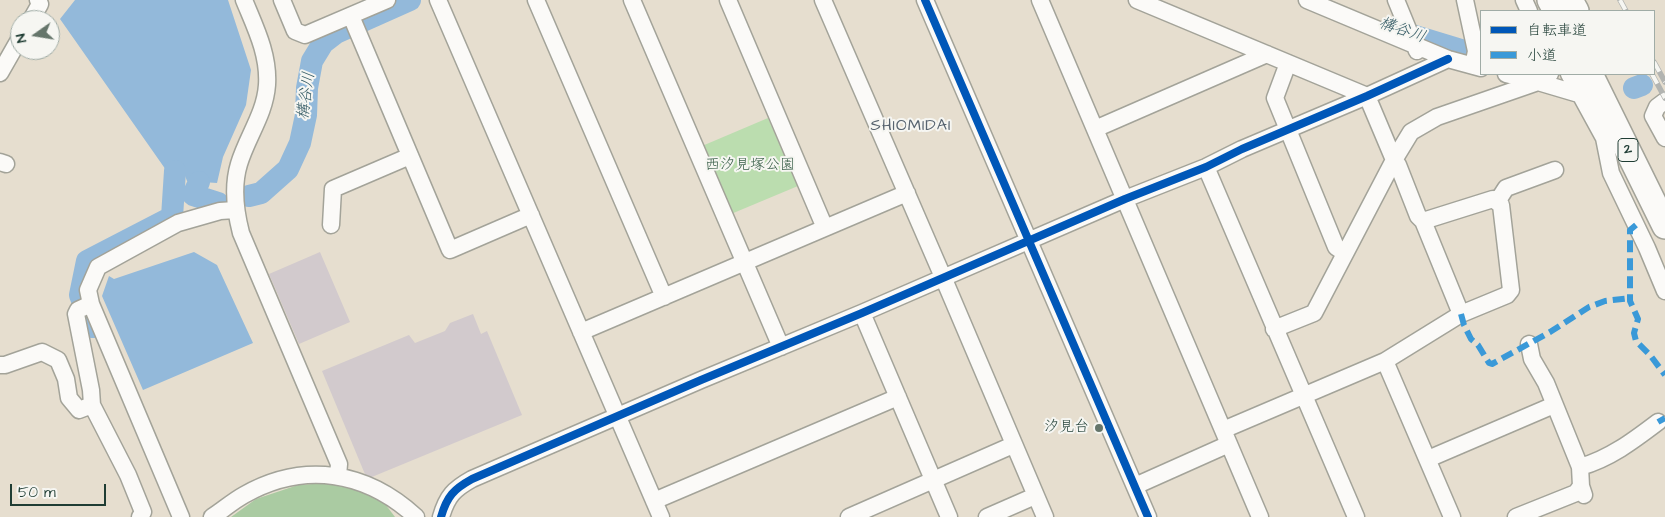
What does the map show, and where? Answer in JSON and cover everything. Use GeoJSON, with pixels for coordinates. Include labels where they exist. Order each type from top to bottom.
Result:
{"type":"FeatureCollection","features":[{"type":"Feature","properties":{"kind":"highway","name":"2"},"geometry":{"type":"LineString","coordinates":[[1609,75],[1665,187]]}},
{"type":"Feature","properties":{"kind":"highway","name":"2"},"geometry":{"type":"LineString","coordinates":[[1586,85],[1665,226]]}},
{"type":"Feature","properties":{"kind":"street"},"geometry":{"type":"LineString","coordinates":[[244,0],[258,32],[265,58],[267,85],[261,111],[239,164],[235,184],[235,210],[241,233],[339,464],[338,476]]}},
{"type":"Feature","properties":{"kind":"street"},"geometry":{"type":"LineString","coordinates":[[282,0],[295,30],[305,35],[354,22],[387,0]]}},
{"type":"Feature","properties":{"kind":"street"},"geometry":{"type":"LineString","coordinates":[[438,0],[660,517]]}},
{"type":"Feature","properties":{"kind":"street"},"geometry":{"type":"LineString","coordinates":[[536,0],[664,296]]}},
{"type":"Feature","properties":{"kind":"street"},"geometry":{"type":"LineString","coordinates":[[632,0],[781,347]]}},
{"type":"Feature","properties":{"kind":"street"},"geometry":{"type":"LineString","coordinates":[[728,0],[825,228]]}},
{"type":"Feature","properties":{"kind":"street"},"geometry":{"type":"LineString","coordinates":[[823,0],[944,277],[1044,517]]}},
{"type":"Feature","properties":{"kind":"street"},"geometry":{"type":"LineString","coordinates":[[925,0],[1148,517]]}},
{"type":"Feature","properties":{"kind":"street"},"geometry":{"type":"LineString","coordinates":[[1040,0],[1260,517]]}},
{"type":"Feature","properties":{"kind":"street"},"geometry":{"type":"LineString","coordinates":[[1137,0],[1368,96],[1418,216],[1423,221],[1461,314]]}},
{"type":"Feature","properties":{"kind":"street"},"geometry":{"type":"LineString","coordinates":[[1308,0],[1412,39],[1448,59],[1476,61],[1465,0]]}},
{"type":"Feature","properties":{"kind":"street"},"geometry":{"type":"LineString","coordinates":[[1396,0],[1426,70]]}},
{"type":"Feature","properties":{"kind":"street"},"geometry":{"type":"LineString","coordinates":[[1508,0],[1517,0]]}},
{"type":"Feature","properties":{"kind":"street"},"geometry":{"type":"LineString","coordinates":[[354,22],[450,250],[531,215]]}},
{"type":"Feature","properties":{"kind":"street"},"geometry":{"type":"LineString","coordinates":[[1095,129],[1268,54]]}},
{"type":"Feature","properties":{"kind":"street"},"geometry":{"type":"LineString","coordinates":[[0,73],[10,56]]}},
{"type":"Feature","properties":{"kind":"street"},"geometry":{"type":"LineString","coordinates":[[441,517],[447,500],[452,493],[472,478],[1125,199],[1206,167],[1242,149],[1288,131],[1448,59]]}},
{"type":"Feature","properties":{"kind":"street"},"geometry":{"type":"LineString","coordinates":[[1288,63],[1275,98],[1336,247],[1345,253]]}},
{"type":"Feature","properties":{"kind":"street"},"geometry":{"type":"LineString","coordinates":[[1526,75],[1546,76],[1586,85]]}},
{"type":"Feature","properties":{"kind":"street"},"geometry":{"type":"LineString","coordinates":[[1571,75],[1586,85],[1604,138],[1665,267]]}},
{"type":"Feature","properties":{"kind":"street"},"geometry":{"type":"LineString","coordinates":[[1274,329],[1314,314],[1394,160],[1411,132],[1437,117],[1546,76]]}},
{"type":"Feature","properties":{"kind":"street"},"geometry":{"type":"LineString","coordinates":[[1665,101],[1658,107],[1653,116],[1665,138]]}},
{"type":"Feature","properties":{"kind":"street"},"geometry":{"type":"LineString","coordinates":[[1604,138],[1611,173],[1647,248],[1665,291]]}},
{"type":"Feature","properties":{"kind":"street"},"geometry":{"type":"LineString","coordinates":[[331,225],[333,189],[410,156]]}},
{"type":"Feature","properties":{"kind":"street"},"geometry":{"type":"LineString","coordinates":[[1206,167],[1356,517]]}},
{"type":"Feature","properties":{"kind":"street"},"geometry":{"type":"LineString","coordinates":[[1497,202],[1506,188],[1555,170]]}},
{"type":"Feature","properties":{"kind":"street"},"geometry":{"type":"LineString","coordinates":[[581,332],[907,193]]}},
{"type":"Feature","properties":{"kind":"street"},"geometry":{"type":"LineString","coordinates":[[1135,486],[1303,395],[1386,361],[1461,314],[1507,295],[1511,290],[1501,205],[1493,199],[1423,221]]}},
{"type":"Feature","properties":{"kind":"street"},"geometry":{"type":"LineString","coordinates":[[181,517],[85,306],[88,290],[98,267],[178,223],[235,210]]}},
{"type":"Feature","properties":{"kind":"street"},"geometry":{"type":"LineString","coordinates":[[85,306],[76,314],[91,390],[92,405],[128,476],[143,512],[140,517]]}},
{"type":"Feature","properties":{"kind":"street"},"geometry":{"type":"LineString","coordinates":[[862,313],[949,517]]}},
{"type":"Feature","properties":{"kind":"street"},"geometry":{"type":"LineString","coordinates":[[1516,517],[1582,491],[1580,467],[1546,383],[1532,359],[1529,344]]}},
{"type":"Feature","properties":{"kind":"street"},"geometry":{"type":"LineString","coordinates":[[0,365],[42,352],[58,360],[66,379],[69,398],[79,410],[92,405]]}},
{"type":"Feature","properties":{"kind":"street"},"geometry":{"type":"LineString","coordinates":[[1386,361],[1452,517]]}},
{"type":"Feature","properties":{"kind":"street"},"geometry":{"type":"LineString","coordinates":[[654,501],[898,397]]}},
{"type":"Feature","properties":{"kind":"street"},"geometry":{"type":"LineString","coordinates":[[1428,459],[1554,405]]}},
{"type":"Feature","properties":{"kind":"street"},"geometry":{"type":"LineString","coordinates":[[1580,467],[1601,460],[1631,442],[1658,422]]}},
{"type":"Feature","properties":{"kind":"street"},"geometry":{"type":"LineString","coordinates":[[849,517],[1013,445]]}},
{"type":"Feature","properties":{"kind":"street"},"geometry":{"type":"LineString","coordinates":[[212,517],[242,495],[265,484],[288,477],[319,474],[364,482],[401,503],[416,517]]}},
{"type":"Feature","properties":{"kind":"street"},"geometry":{"type":"LineString","coordinates":[[987,517],[1036,496]]}},
{"type":"Feature","properties":{"kind":"green space","name":"西汐見塚公園"},"geometry":{"type":"Polygon","coordinates":[[[768,118],[798,186],[731,214],[702,146],[768,118]]]}},
{"type":"Feature","properties":{"kind":"green space"},"geometry":{"type":"Polygon","coordinates":[[[341,482],[376,492],[395,517],[231,517],[256,499],[298,485],[341,482]]]}},
{"type":"Feature","properties":{"kind":"water"},"geometry":{"type":"Polygon","coordinates":[[[75,0],[228,0],[251,70],[246,105],[223,157],[217,183],[187,181],[184,173],[166,170],[60,19],[75,0]]]}},
{"type":"Feature","properties":{"kind":"water"},"geometry":{"type":"Polygon","coordinates":[[[194,252],[217,265],[253,343],[143,390],[102,296],[109,276],[114,279],[194,252]]]}},
{"type":"Feature","properties":{"kind":"building"},"geometry":{"type":"Polygon","coordinates":[[[320,252],[350,322],[299,344],[269,274],[320,252]]]}},
{"type":"Feature","properties":{"kind":"building"},"geometry":{"type":"Polygon","coordinates":[[[473,314],[481,334],[487,331],[522,415],[367,479],[322,371],[409,335],[415,343],[445,331],[450,323],[473,314]]]}},
{"type":"Feature","properties":{"kind":"waterway","name":"構谷川"},"geometry":{"type":"LineString","coordinates":[[249,196],[261,193],[288,169],[300,143],[306,115],[307,88],[312,61],[323,43],[336,33],[410,0]]}},
{"type":"Feature","properties":{"kind":"waterway","name":"構谷川"},"geometry":{"type":"LineString","coordinates":[[1392,29],[1480,56]]}},
{"type":"Feature","properties":{"kind":"waterway","name":"構谷川"},"geometry":{"type":"LineString","coordinates":[[1634,88],[1642,85]]}},
{"type":"Feature","properties":{"kind":"waterway"},"geometry":{"type":"LineString","coordinates":[[93,327],[80,295],[87,261],[172,217],[175,171]]}},
{"type":"Feature","properties":{"kind":"waterway","name":"構谷川"},"geometry":{"type":"LineString","coordinates":[[199,182],[193,195],[218,203]]}},
{"type":"Feature","properties":{"kind":"railway"},"geometry":{"type":"LineString","coordinates":[[1620,0],[1625,10]]}},
{"type":"Feature","properties":{"kind":"railway"},"geometry":{"type":"LineString","coordinates":[[1655,64],[1665,82]]}},
{"type":"Feature","properties":{"kind":"railway"},"geometry":{"type":"LineString","coordinates":[[1653,75],[1665,98]]}},
{"type":"Feature","properties":{"kind":"marked path"},"geometry":{"type":"LineString","coordinates":[[1636,225],[1630,230],[1630,301],[1638,319],[1634,333],[1636,341],[1650,355],[1665,375]]}},
{"type":"Feature","properties":{"kind":"marked path"},"geometry":{"type":"LineString","coordinates":[[1461,314],[1471,339],[1478,345],[1489,363],[1492,364],[1550,332],[1589,307],[1605,301],[1631,298]]}},
{"type":"Feature","properties":{"kind":"marked path"},"geometry":{"type":"LineString","coordinates":[[1658,422],[1665,418]]}},
{"type":"Feature","properties":{"kind":"cycle path"},"geometry":{"type":"LineString","coordinates":[[925,0],[1148,517]]}},
{"type":"Feature","properties":{"kind":"cycle path"},"geometry":{"type":"LineString","coordinates":[[441,517],[452,494],[460,486],[472,479],[1125,199],[1206,167],[1242,149],[1448,59]]}},
{"type":"Feature","properties":{"kind":"place","name":"汐見台"},"geometry":{"type":"Point","coordinates":[1099,428]}},
{"type":"Feature","properties":{"kind":"district","name":"SHIOMIDAI"},"geometry":{"type":"Point","coordinates":[911,127]}}]}
